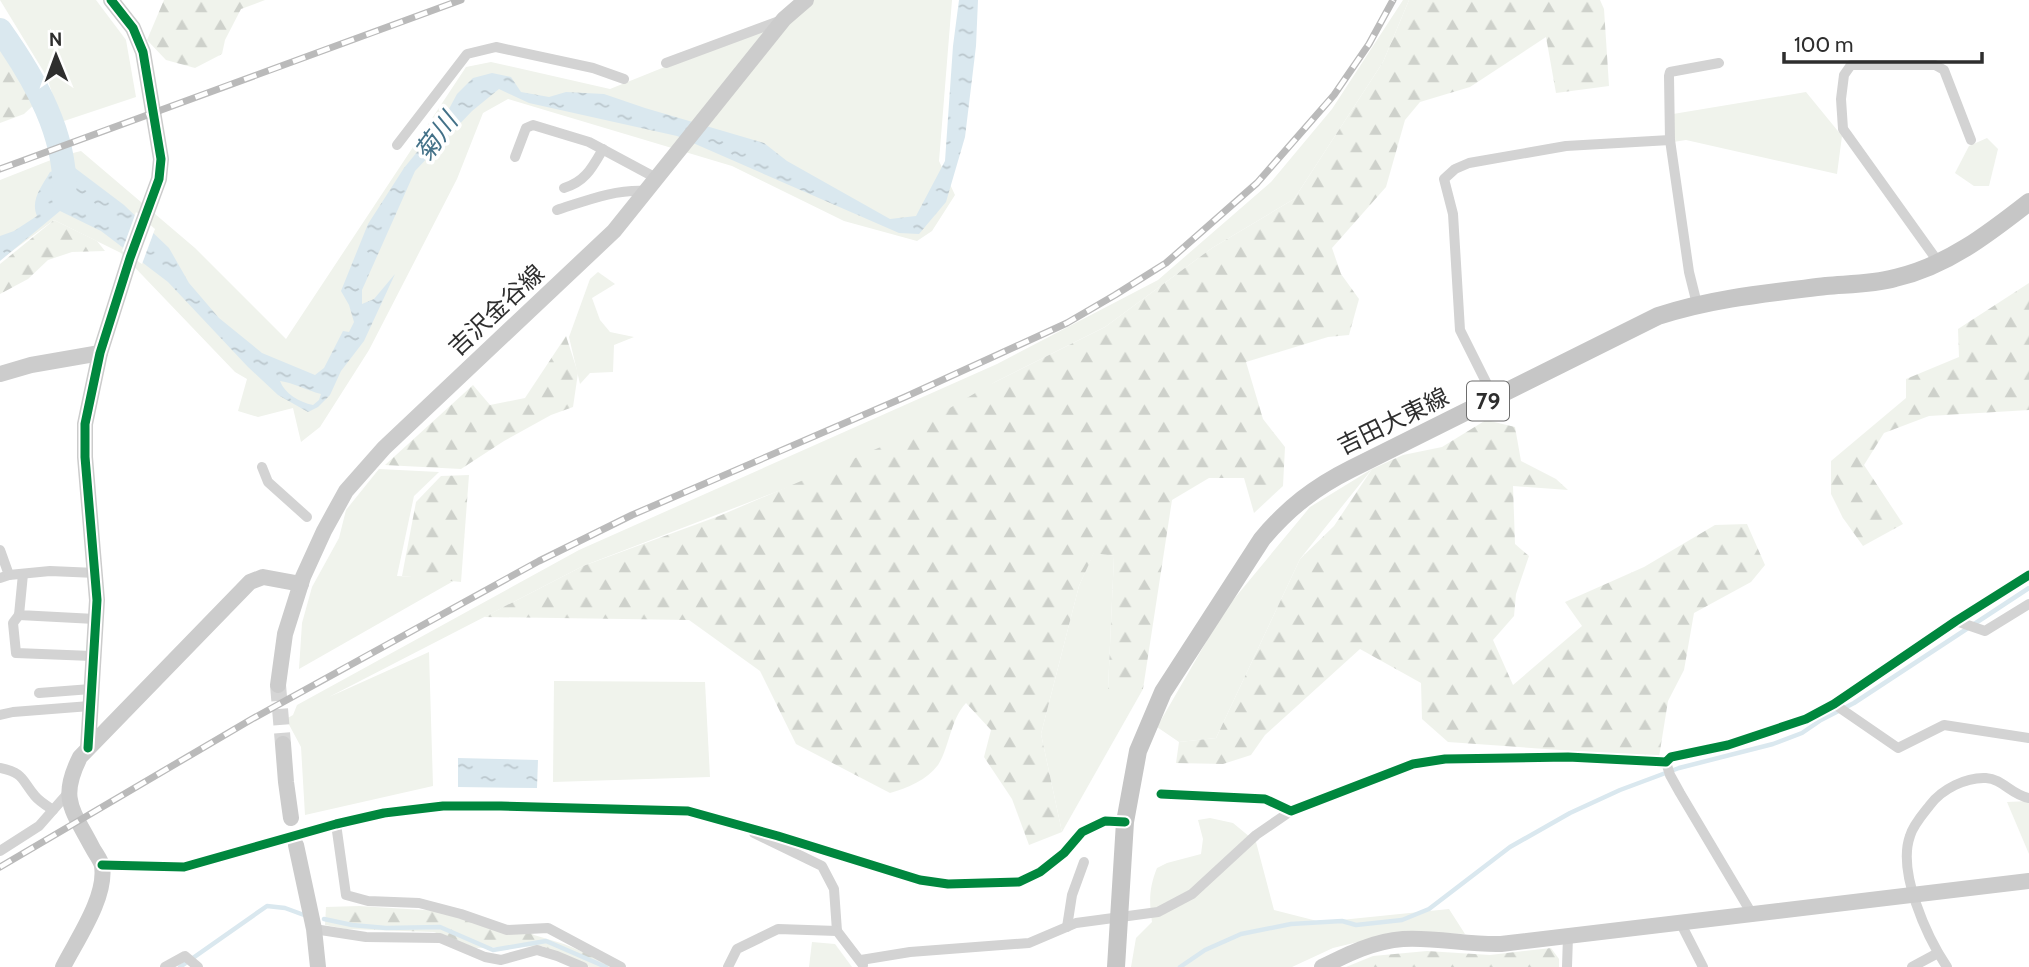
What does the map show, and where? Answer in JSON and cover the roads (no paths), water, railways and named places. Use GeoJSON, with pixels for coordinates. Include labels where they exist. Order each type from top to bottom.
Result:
{"type":"FeatureCollection","features":[{"type":"Feature","properties":{"kind":"main road","name":"吉田大東線"},"geometry":{"type":"LineString","coordinates":[[1116,967],[1125,822],[1138,751],[1163,692],[1262,539],[1280,518],[1319,485],[1658,316],[1697,304],[1753,295],[1895,278],[1939,263],[1973,245],[2029,202]]}},
{"type":"Feature","properties":{"kind":"street"},"geometry":{"type":"LineString","coordinates":[[88,748],[96,573],[85,457],[85,424],[100,353],[159,178],[161,159],[144,52],[133,28],[111,0]]}},
{"type":"Feature","properties":{"kind":"street","name":"吉沢金谷線"},"geometry":{"type":"LineString","coordinates":[[278,685],[285,634],[300,584],[346,491],[384,448],[614,231],[784,19],[806,0]]}},
{"type":"Feature","properties":{"kind":"street"},"geometry":{"type":"LineString","coordinates":[[666,63],[784,19]]}},
{"type":"Feature","properties":{"kind":"street"},"geometry":{"type":"LineString","coordinates":[[397,145],[467,54],[496,47],[593,68],[624,79]]}},
{"type":"Feature","properties":{"kind":"street"},"geometry":{"type":"LineString","coordinates":[[1697,304],[1689,272],[1670,140],[1670,72],[1720,63]]}},
{"type":"Feature","properties":{"kind":"street"},"geometry":{"type":"LineString","coordinates":[[1939,263],[1843,129],[1841,99],[1844,75],[1851,65],[1935,65],[1944,70],[1971,140]]}},
{"type":"Feature","properties":{"kind":"street"},"geometry":{"type":"LineString","coordinates":[[515,158],[526,128],[533,125],[589,142],[656,180]]}},
{"type":"Feature","properties":{"kind":"street"},"geometry":{"type":"LineString","coordinates":[[1494,398],[1460,330],[1453,214],[1444,178],[1469,163],[1566,146],[1670,140]]}},
{"type":"Feature","properties":{"kind":"street"},"geometry":{"type":"LineString","coordinates":[[564,188],[577,184],[589,173],[603,149]]}},
{"type":"Feature","properties":{"kind":"street"},"geometry":{"type":"LineString","coordinates":[[557,210],[656,180]]}},
{"type":"Feature","properties":{"kind":"street"},"geometry":{"type":"LineString","coordinates":[[0,374],[31,365],[100,353]]}},
{"type":"Feature","properties":{"kind":"street"},"geometry":{"type":"LineString","coordinates":[[262,467],[268,482],[307,517]]}},
{"type":"Feature","properties":{"kind":"street"},"geometry":{"type":"LineString","coordinates":[[0,550],[5,577],[50,571],[96,573]]}},
{"type":"Feature","properties":{"kind":"street"},"geometry":{"type":"LineString","coordinates":[[23,574],[19,615],[13,623],[16,653],[92,656]]}},
{"type":"Feature","properties":{"kind":"street"},"geometry":{"type":"LineString","coordinates":[[1667,767],[1671,757],[1728,746],[1795,723],[1835,705],[1956,621],[2029,575]]}},
{"type":"Feature","properties":{"kind":"street"},"geometry":{"type":"LineString","coordinates":[[63,967],[94,908],[102,865],[71,806],[68,793],[69,777],[79,757],[250,582],[262,577],[300,584]]}},
{"type":"Feature","properties":{"kind":"street"},"geometry":{"type":"LineString","coordinates":[[1956,621],[1985,631],[2029,604]]}},
{"type":"Feature","properties":{"kind":"street"},"geometry":{"type":"LineString","coordinates":[[19,615],[95,619]]}},
{"type":"Feature","properties":{"kind":"street"},"geometry":{"type":"LineString","coordinates":[[39,693],[91,690]]}},
{"type":"Feature","properties":{"kind":"street"},"geometry":{"type":"LineString","coordinates":[[1835,705],[1898,748],[1944,725],[2029,738]]}},
{"type":"Feature","properties":{"kind":"street"},"geometry":{"type":"LineString","coordinates":[[0,715],[90,706]]}},
{"type":"Feature","properties":{"kind":"street"},"geometry":{"type":"LineString","coordinates":[[283,744],[291,818]]}},
{"type":"Feature","properties":{"kind":"street"},"geometry":{"type":"LineString","coordinates":[[747,826],[758,836],[822,866],[834,889],[838,931],[848,948],[863,964],[911,952],[1029,943],[1076,923],[1158,912],[1192,894],[1256,835],[1291,811],[1413,764],[1446,759],[1568,757],[1667,767]]}},
{"type":"Feature","properties":{"kind":"street"},"geometry":{"type":"LineString","coordinates":[[1667,767],[1752,914]]}},
{"type":"Feature","properties":{"kind":"street"},"geometry":{"type":"LineString","coordinates":[[0,768],[15,771],[25,779],[35,796],[53,810]]}},
{"type":"Feature","properties":{"kind":"street"},"geometry":{"type":"LineString","coordinates":[[1947,967],[1938,953],[1913,894],[1906,870],[1910,836],[1934,800],[1947,789],[1973,780],[1986,778],[1998,781],[2017,796],[2029,798]]}},
{"type":"Feature","properties":{"kind":"street"},"geometry":{"type":"LineString","coordinates":[[0,851],[39,826],[68,793]]}},
{"type":"Feature","properties":{"kind":"street"},"geometry":{"type":"LineString","coordinates":[[1161,794],[1265,799],[1291,811]]}},
{"type":"Feature","properties":{"kind":"street"},"geometry":{"type":"LineString","coordinates":[[102,865],[184,867],[384,813],[443,806],[502,806],[688,811],[747,826],[897,874],[948,884],[1019,882],[1040,872],[1064,853],[1082,832],[1105,821],[1125,822]]}},
{"type":"Feature","properties":{"kind":"street"},"geometry":{"type":"LineString","coordinates":[[336,824],[346,895],[368,901],[419,903],[507,930],[547,928],[621,967]]}},
{"type":"Feature","properties":{"kind":"street"},"geometry":{"type":"LineString","coordinates":[[296,845],[314,929],[318,967]]}},
{"type":"Feature","properties":{"kind":"street"},"geometry":{"type":"LineString","coordinates":[[1067,927],[1072,895],[1084,862]]}},
{"type":"Feature","properties":{"kind":"street"},"geometry":{"type":"LineString","coordinates":[[1322,967],[1363,947],[1401,939],[1430,939],[1478,945],[2029,881]]}},
{"type":"Feature","properties":{"kind":"street"},"geometry":{"type":"LineString","coordinates":[[1681,922],[1703,967]]}},
{"type":"Feature","properties":{"kind":"street"},"geometry":{"type":"LineString","coordinates":[[314,929],[366,937],[440,938],[485,957],[501,960],[537,950],[583,967]]}},
{"type":"Feature","properties":{"kind":"street"},"geometry":{"type":"LineString","coordinates":[[728,967],[737,949],[778,929],[838,931]]}},
{"type":"Feature","properties":{"kind":"street"},"geometry":{"type":"LineString","coordinates":[[1567,967],[1568,936]]}},
{"type":"Feature","properties":{"kind":"street"},"geometry":{"type":"LineString","coordinates":[[1912,967],[1938,953]]}},
{"type":"Feature","properties":{"kind":"street"},"geometry":{"type":"LineString","coordinates":[[164,967],[185,956],[198,966]]}},
{"type":"Feature","properties":{"kind":"water","name":"菊川"},"geometry":{"type":"Polygon","coordinates":[[[959,0],[978,0],[976,46],[965,137],[946,202],[919,234],[899,233],[677,136],[529,103],[499,89],[472,111],[415,171],[362,290],[362,304],[374,299],[395,274],[364,341],[341,371],[330,395],[318,407],[308,412],[278,395],[168,282],[101,231],[60,211],[0,261],[0,236],[14,231],[37,216],[36,199],[50,172],[71,165],[124,205],[169,248],[189,283],[219,318],[262,353],[315,375],[324,368],[343,331],[349,332],[354,322],[341,291],[368,224],[404,168],[443,120],[457,94],[473,78],[492,73],[511,77],[521,92],[549,97],[566,92],[604,94],[764,143],[787,161],[890,219],[916,216],[945,161],[959,0]],[[280,381],[285,390],[298,400],[313,405],[319,400],[321,394],[280,381]]]}},
{"type":"Feature","properties":{"kind":"water"},"geometry":{"type":"Polygon","coordinates":[[[458,758],[538,760],[537,788],[458,787],[458,758]]]}},
{"type":"Feature","properties":{"kind":"waterway"},"geometry":{"type":"LineString","coordinates":[[0,30],[37,88],[47,109],[61,153],[64,199]]}},
{"type":"Feature","properties":{"kind":"waterway"},"geometry":{"type":"LineString","coordinates":[[1180,967],[1205,950],[1241,934],[1291,924],[1342,921],[1356,925],[1402,920],[1429,909],[1510,847],[1570,813],[1620,790],[1679,768],[1773,744],[1802,733],[1854,703],[2029,588]]}},
{"type":"Feature","properties":{"kind":"waterway"},"geometry":{"type":"LineString","coordinates":[[180,967],[267,906],[285,908],[304,915]]}},
{"type":"Feature","properties":{"kind":"waterway"},"geometry":{"type":"LineString","coordinates":[[324,919],[386,928],[440,927],[493,950],[546,941],[606,967]]}},
{"type":"Feature","properties":{"kind":"tunnel"},"geometry":{"type":"LineString","coordinates":[[278,685],[283,744]]}},
{"type":"Feature","properties":{"kind":"railway"},"geometry":{"type":"LineString","coordinates":[[0,169],[461,0]]}},
{"type":"Feature","properties":{"kind":"railway"},"geometry":{"type":"LineString","coordinates":[[0,867],[252,719],[539,561],[632,515],[905,397],[1067,323],[1115,295],[1166,263],[1257,183],[1334,95],[1369,44],[1393,0]]}}]}
